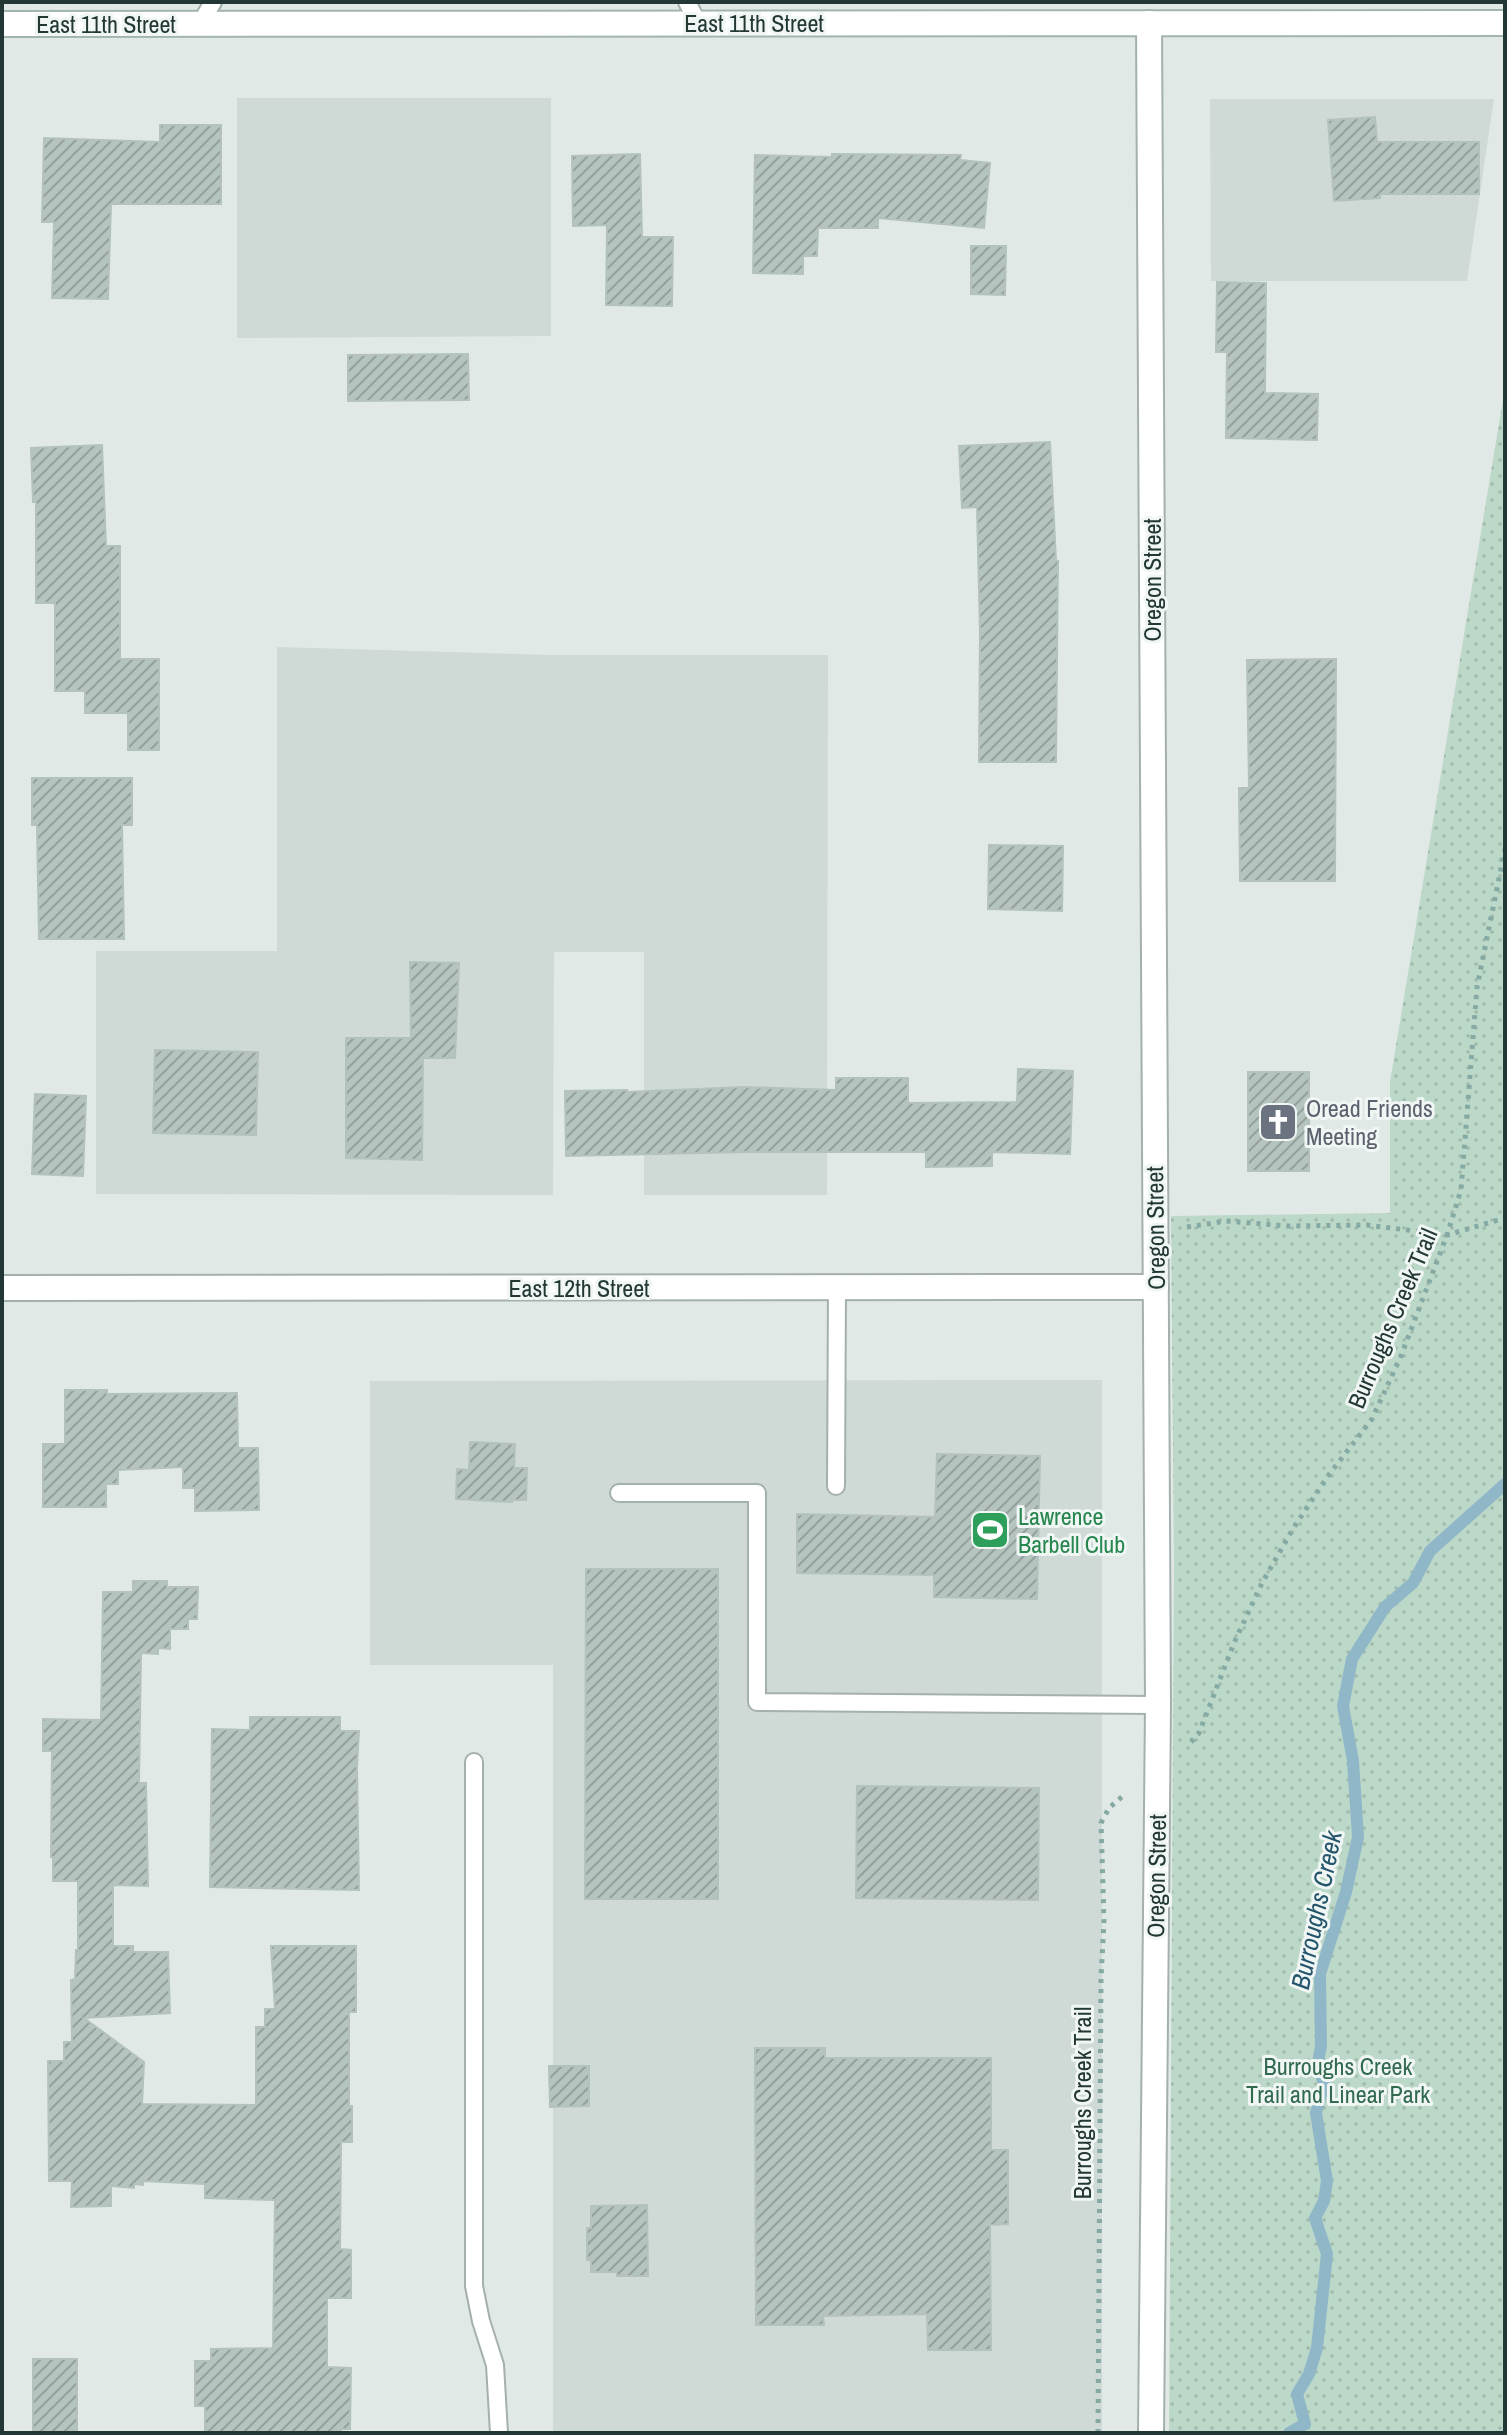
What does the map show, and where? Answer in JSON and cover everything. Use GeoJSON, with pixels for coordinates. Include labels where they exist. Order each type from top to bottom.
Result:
{"type":"FeatureCollection","features":[{"type":"Feature","properties":{"kind":"street","name":"East 11th Street"},"geometry":{"type":"LineString","coordinates":[[2,24],[200,24],[692,13],[1149,23],[1505,23]]}},
{"type":"Feature","properties":{"kind":"street","name":"Oregon Street"},"geometry":{"type":"LineString","coordinates":[[1149,23],[1158,1705],[1151,2433]]}},
{"type":"Feature","properties":{"kind":"street","name":"East 12th Street"},"geometry":{"type":"LineString","coordinates":[[2,1288],[1156,1287]]}},
{"type":"Feature","properties":{"kind":"lane"},"geometry":{"type":"LineString","coordinates":[[200,24],[213,2]]}},
{"type":"Feature","properties":{"kind":"lane"},"geometry":{"type":"LineString","coordinates":[[836,1486],[837,1288]]}},
{"type":"Feature","properties":{"kind":"lane"},"geometry":{"type":"LineString","coordinates":[[619,1493],[757,1493],[757,1702],[1158,1705]]}},
{"type":"Feature","properties":{"kind":"lane"},"geometry":{"type":"LineString","coordinates":[[474,1762],[474,2286],[495,2365],[499,2433]]}},
{"type":"Feature","properties":{"kind":"path","name":"Burroughs Creek Trail"},"geometry":{"type":"LineString","coordinates":[[1189,1743],[1199,1733],[1234,1643],[1262,1583],[1319,1489],[1372,1419],[1401,1356],[1447,1235],[1461,1190],[1477,987],[1505,849]]}},
{"type":"Feature","properties":{"kind":"path"},"geometry":{"type":"LineString","coordinates":[[1154,1229],[1226,1221],[1288,1226],[1367,1225],[1447,1235],[1505,1218]]}},
{"type":"Feature","properties":{"kind":"path","name":"Burroughs Creek Trail"},"geometry":{"type":"LineString","coordinates":[[1098,2433],[1104,1921],[1101,1823],[1109,1808],[1133,1787]]}},
{"type":"Feature","properties":{"kind":"shaded area"},"geometry":{"type":"Polygon","coordinates":[[[237,98],[551,98],[551,336],[237,338],[237,98]]]}},
{"type":"Feature","properties":{"kind":"shaded area"},"geometry":{"type":"Polygon","coordinates":[[[1210,99],[1494,99],[1467,281],[1211,281],[1210,99]]]}},
{"type":"Feature","properties":{"kind":"shaded area"},"geometry":{"type":"Polygon","coordinates":[[[277,647],[553,655],[828,655],[827,1195],[644,1195],[644,952],[554,952],[553,1195],[96,1194],[96,951],[277,951],[277,647]]]}},
{"type":"Feature","properties":{"kind":"shaded area"},"geometry":{"type":"Polygon","coordinates":[[[1102,1380],[1102,2433],[553,2433],[553,1665],[370,1665],[370,1381],[1102,1380]]]}},
{"type":"Feature","properties":{"kind":"green space","name":"Burroughs Creek Trail and Linear Park"},"geometry":{"type":"Polygon","coordinates":[[[1505,387],[1505,2433],[1169,2433],[1174,1570],[1171,1216],[1390,1213],[1390,1082],[1505,387]]]}},
{"type":"Feature","properties":{"kind":"building"},"geometry":{"type":"Polygon","coordinates":[[[1375,117],[1377,142],[1479,142],[1479,194],[1380,194],[1380,198],[1334,201],[1328,120],[1375,117]]]}},
{"type":"Feature","properties":{"kind":"building"},"geometry":{"type":"Polygon","coordinates":[[[160,125],[221,125],[221,204],[111,204],[108,299],[52,298],[54,222],[42,222],[44,138],[160,142],[160,125]]]}},
{"type":"Feature","properties":{"kind":"building"},"geometry":{"type":"Polygon","coordinates":[[[640,154],[642,237],[673,237],[672,306],[606,305],[607,225],[573,226],[572,156],[640,154]]]}},
{"type":"Feature","properties":{"kind":"building"},"geometry":{"type":"Polygon","coordinates":[[[832,154],[961,155],[960,160],[990,163],[984,228],[878,218],[878,228],[818,228],[817,256],[803,256],[803,274],[753,273],[755,155],[832,157],[832,154]]]}},
{"type":"Feature","properties":{"kind":"building"},"geometry":{"type":"Polygon","coordinates":[[[971,246],[1006,246],[1005,295],[971,294],[971,246]]]}},
{"type":"Feature","properties":{"kind":"building"},"geometry":{"type":"Polygon","coordinates":[[[1217,282],[1266,283],[1265,393],[1318,394],[1317,440],[1226,438],[1227,352],[1216,352],[1217,282]]]}},
{"type":"Feature","properties":{"kind":"building"},"geometry":{"type":"Polygon","coordinates":[[[468,354],[469,400],[348,401],[348,355],[468,354]]]}},
{"type":"Feature","properties":{"kind":"building"},"geometry":{"type":"Polygon","coordinates":[[[1050,442],[1058,561],[1056,762],[979,762],[977,507],[962,508],[959,446],[1050,442]]]}},
{"type":"Feature","properties":{"kind":"building"},"geometry":{"type":"Polygon","coordinates":[[[102,445],[106,546],[120,546],[120,659],[159,659],[159,750],[128,750],[128,713],[85,713],[85,691],[55,691],[55,603],[36,603],[36,502],[33,502],[31,448],[102,445]]]}},
{"type":"Feature","properties":{"kind":"building"},"geometry":{"type":"Polygon","coordinates":[[[1336,659],[1335,881],[1240,881],[1239,788],[1249,788],[1247,660],[1336,659]]]}},
{"type":"Feature","properties":{"kind":"building"},"geometry":{"type":"Polygon","coordinates":[[[32,778],[132,778],[132,825],[122,825],[124,939],[39,939],[37,825],[32,825],[32,778]]]}},
{"type":"Feature","properties":{"kind":"building"},"geometry":{"type":"Polygon","coordinates":[[[989,845],[1063,846],[1062,911],[988,909],[989,845]]]}},
{"type":"Feature","properties":{"kind":"building"},"geometry":{"type":"Polygon","coordinates":[[[410,962],[459,963],[455,1058],[423,1058],[422,1160],[346,1158],[346,1038],[411,1038],[410,962]]]}},
{"type":"Feature","properties":{"kind":"building"},"geometry":{"type":"Polygon","coordinates":[[[155,1050],[258,1052],[256,1135],[153,1133],[155,1050]]]}},
{"type":"Feature","properties":{"kind":"building"},"geometry":{"type":"Polygon","coordinates":[[[1018,1069],[1073,1071],[1070,1154],[992,1152],[992,1166],[926,1167],[926,1152],[566,1156],[565,1091],[744,1087],[836,1090],[836,1078],[908,1078],[908,1103],[1017,1102],[1018,1069]]]}},
{"type":"Feature","properties":{"kind":"building","name":"Oread Friends Meeting"},"geometry":{"type":"Polygon","coordinates":[[[1248,1072],[1309,1072],[1309,1171],[1248,1171],[1248,1072]]]}},
{"type":"Feature","properties":{"kind":"building"},"geometry":{"type":"Polygon","coordinates":[[[35,1094],[86,1096],[83,1176],[32,1174],[35,1094]]]}},
{"type":"Feature","properties":{"kind":"building"},"geometry":{"type":"Polygon","coordinates":[[[65,1390],[107,1390],[107,1394],[237,1393],[238,1448],[258,1448],[259,1510],[195,1511],[195,1488],[183,1488],[183,1467],[118,1470],[118,1484],[106,1484],[106,1507],[43,1507],[43,1444],[65,1444],[65,1390]]]}},
{"type":"Feature","properties":{"kind":"building"},"geometry":{"type":"Polygon","coordinates":[[[470,1442],[515,1444],[514,1468],[527,1468],[526,1500],[456,1499],[457,1469],[469,1470],[470,1442]]]}},
{"type":"Feature","properties":{"kind":"building"},"geometry":{"type":"Polygon","coordinates":[[[937,1454],[1040,1456],[1037,1599],[934,1597],[934,1575],[797,1573],[797,1514],[935,1517],[937,1454]]]}},
{"type":"Feature","properties":{"kind":"building"},"geometry":{"type":"Polygon","coordinates":[[[586,1569],[718,1569],[718,1899],[585,1899],[586,1569]]]}},
{"type":"Feature","properties":{"kind":"building"},"geometry":{"type":"Polygon","coordinates":[[[133,1581],[167,1581],[167,1587],[198,1587],[197,1619],[188,1619],[188,1629],[170,1629],[170,1649],[158,1648],[158,1654],[141,1653],[139,1783],[146,1783],[148,1886],[113,1885],[113,1946],[133,1946],[133,1952],[168,1952],[170,2013],[84,2018],[144,2062],[142,2104],[256,2105],[256,2027],[265,2027],[265,2009],[275,2009],[271,1946],[356,1946],[356,2012],[349,2012],[352,2142],[341,2142],[340,2249],[351,2250],[351,2298],[327,2298],[327,2367],[351,2368],[350,2429],[341,2429],[341,2433],[205,2433],[205,2406],[195,2406],[195,2361],[211,2361],[211,2349],[273,2348],[275,2200],[205,2198],[205,2184],[143,2181],[143,2185],[134,2184],[134,2188],[111,2186],[111,2206],[71,2207],[72,2181],[49,2181],[48,2061],[64,2061],[64,2042],[72,2042],[71,1980],[75,1979],[78,1950],[78,1881],[53,1881],[52,1751],[43,1751],[43,1719],[101,1720],[103,1592],[133,1592],[133,1581]]]}},
{"type":"Feature","properties":{"kind":"building"},"geometry":{"type":"Polygon","coordinates":[[[250,1717],[340,1717],[340,1731],[359,1731],[359,1890],[210,1887],[212,1729],[250,1730],[250,1717]]]}},
{"type":"Feature","properties":{"kind":"building"},"geometry":{"type":"Polygon","coordinates":[[[857,1786],[1039,1788],[1038,1900],[856,1898],[857,1786]]]}},
{"type":"Feature","properties":{"kind":"building"},"geometry":{"type":"Polygon","coordinates":[[[755,2048],[825,2048],[825,2058],[991,2058],[991,2150],[1008,2150],[1008,2224],[990,2225],[991,2350],[928,2350],[927,2314],[823,2316],[824,2325],[756,2325],[755,2048]]]}},
{"type":"Feature","properties":{"kind":"building"},"geometry":{"type":"Polygon","coordinates":[[[549,2066],[589,2066],[589,2106],[550,2107],[549,2066]]]}},
{"type":"Feature","properties":{"kind":"building"},"geometry":{"type":"Polygon","coordinates":[[[647,2205],[648,2276],[591,2272],[591,2260],[587,2260],[587,2228],[591,2228],[591,2206],[647,2205]]]}},
{"type":"Feature","properties":{"kind":"building"},"geometry":{"type":"Polygon","coordinates":[[[33,2359],[77,2359],[77,2433],[33,2433],[33,2359]]]}},
{"type":"Feature","properties":{"kind":"waterway","name":"Burroughs Creek"},"geometry":{"type":"LineString","coordinates":[[1289,2433],[1305,2424],[1297,2394],[1309,2374],[1317,2348],[1327,2254],[1315,2218],[1324,2201],[1327,2181],[1316,2113],[1324,2084],[1318,2063],[1321,2046],[1320,1974],[1346,1892],[1358,1837],[1353,1761],[1343,1706],[1352,1659],[1385,1607],[1413,1583],[1430,1551],[1505,1484]]}},
{"type":"Feature","properties":{"kind":"place","name":"Oread Friends Meeting"},"geometry":{"type":"Point","coordinates":[1278,1122]}},
{"type":"Feature","properties":{"kind":"place","name":"Lawrence Barbell Club"},"geometry":{"type":"Point","coordinates":[990,1530]}}]}
